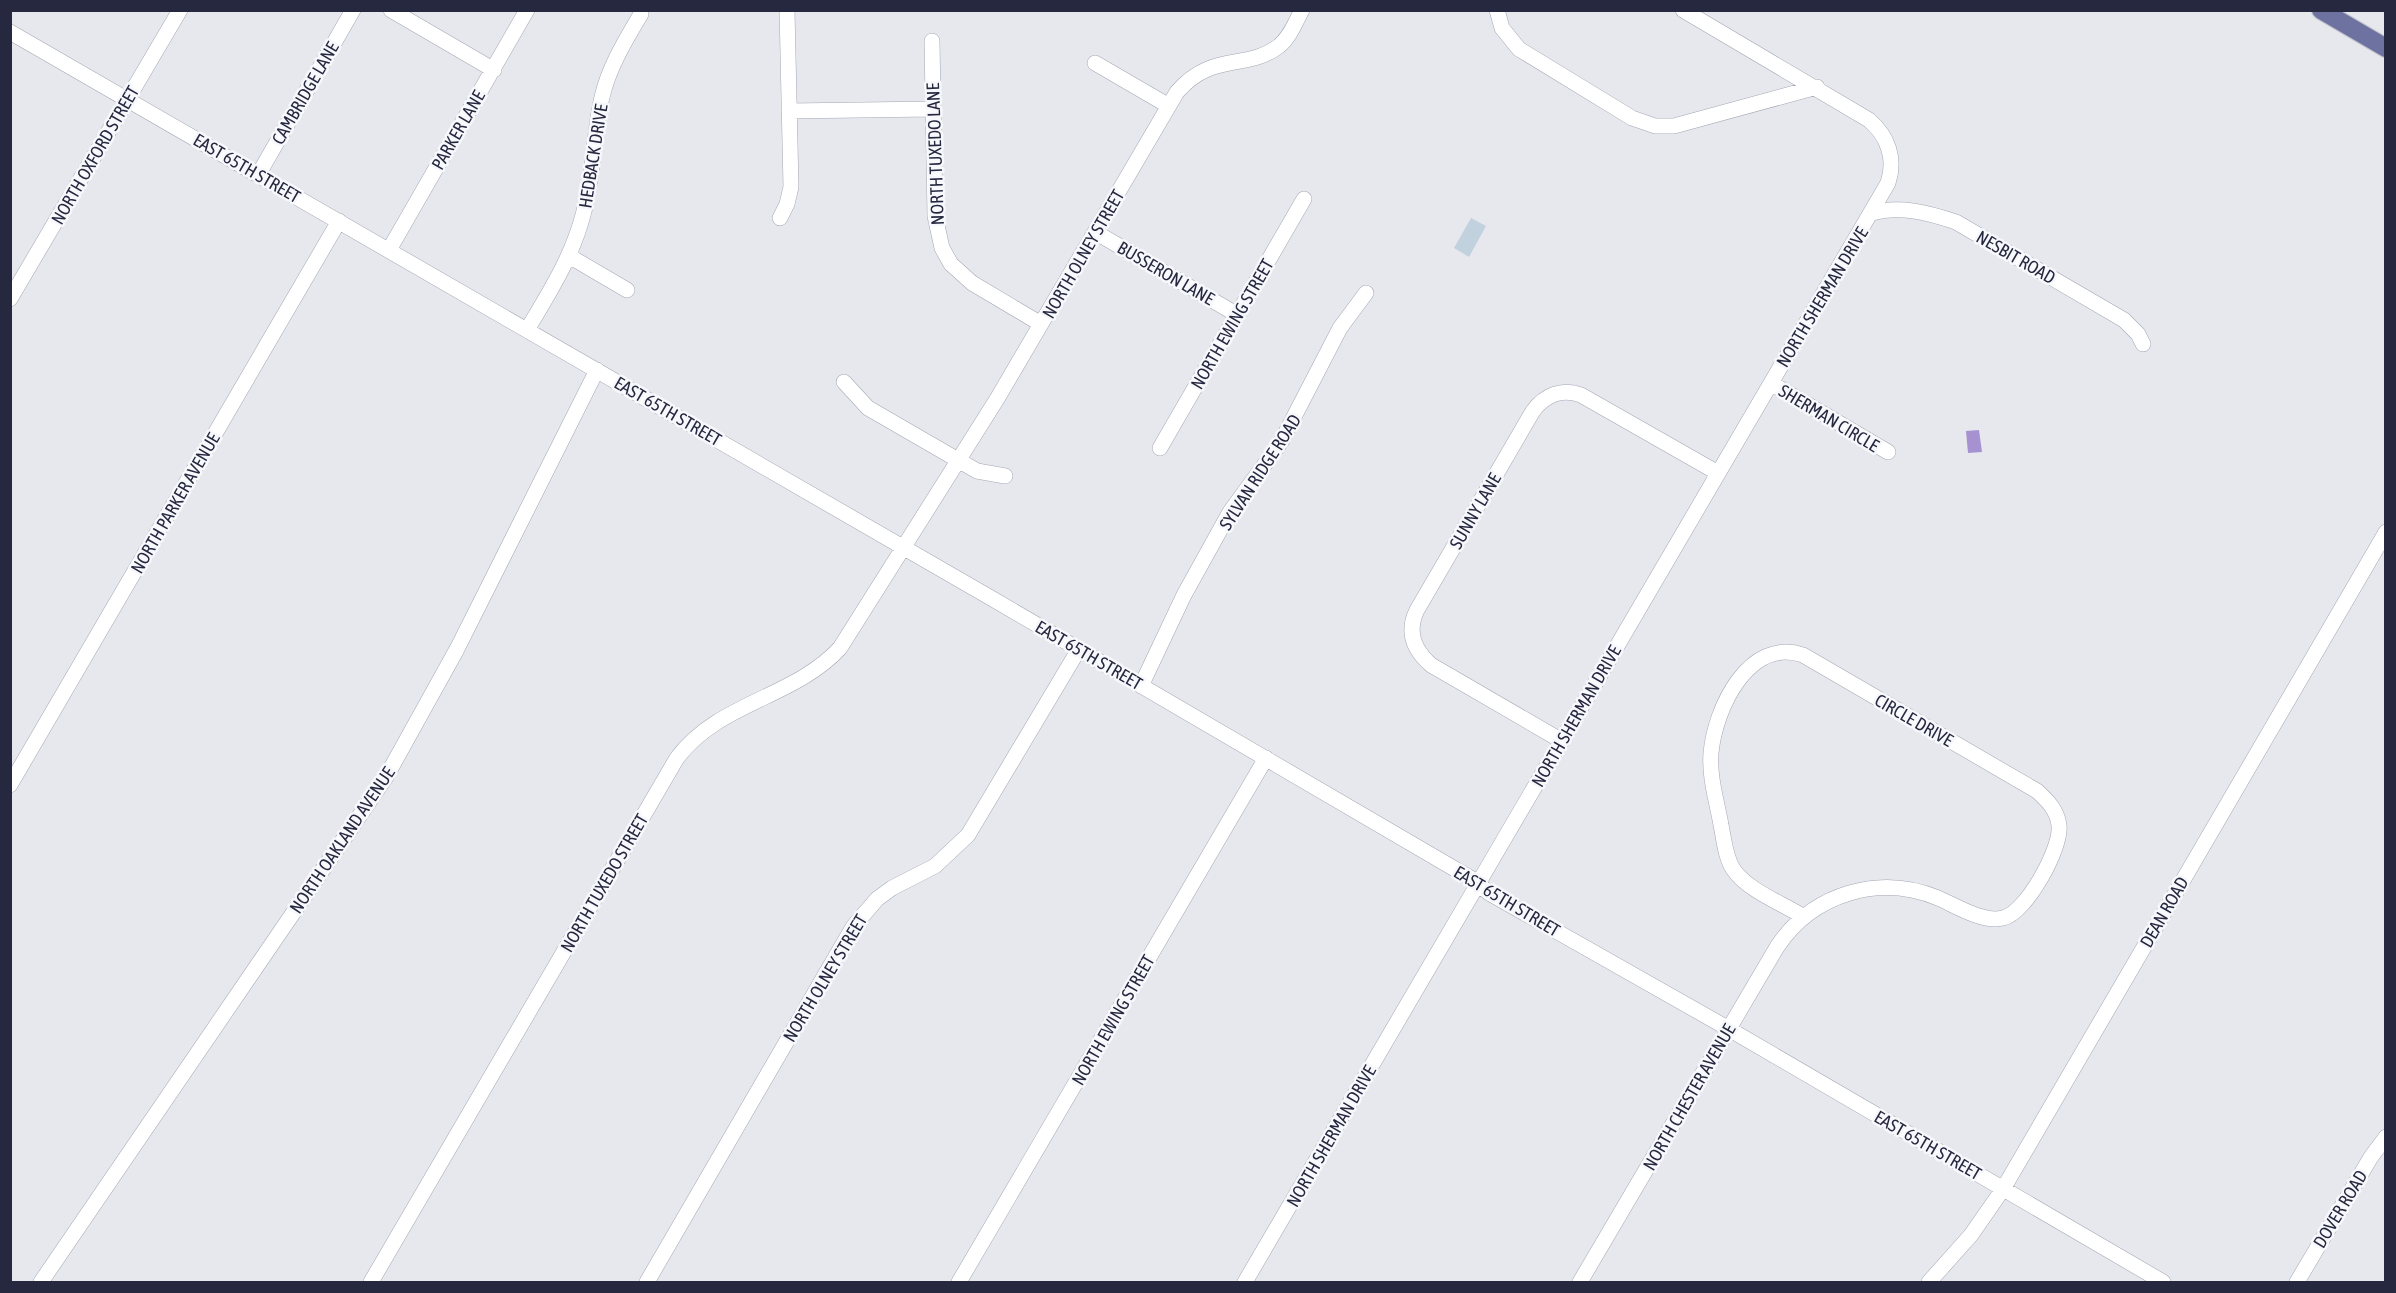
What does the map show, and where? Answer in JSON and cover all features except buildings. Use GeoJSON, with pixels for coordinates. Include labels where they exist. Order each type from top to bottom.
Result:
{"type":"FeatureCollection","features":[{"type":"Feature","properties":{"kind":"main road"},"geometry":{"type":"LineString","coordinates":[[2321,10],[2385,48]]}},
{"type":"Feature","properties":{"kind":"street","name":"NORTH OXFORD STREET"},"geometry":{"type":"LineString","coordinates":[[10,299],[180,10]]}},
{"type":"Feature","properties":{"kind":"street","name":"CAMBRIDGE LANE"},"geometry":{"type":"LineString","coordinates":[[258,175],[353,10]]}},
{"type":"Feature","properties":{"kind":"street"},"geometry":{"type":"LineString","coordinates":[[391,10],[494,70]]}},
{"type":"Feature","properties":{"kind":"street","name":"PARKER LANE"},"geometry":{"type":"LineString","coordinates":[[389,250],[528,10]]}},
{"type":"Feature","properties":{"kind":"street"},"geometry":{"type":"LineString","coordinates":[[780,218],[787,204],[791,187],[787,10]]}},
{"type":"Feature","properties":{"kind":"street"},"geometry":{"type":"LineString","coordinates":[[1497,10],[1502,28],[1519,49],[1632,118],[1650,126],[1674,126],[1816,87]]}},
{"type":"Feature","properties":{"kind":"street"},"geometry":{"type":"LineString","coordinates":[[1683,10],[1816,87]]}},
{"type":"Feature","properties":{"kind":"street","name":"NORTH OLNEY STREET"},"geometry":{"type":"LineString","coordinates":[[903,548],[1041,324],[1168,106],[1186,82],[1205,69],[1264,54],[1277,47],[1287,37],[1295,13]]}},
{"type":"Feature","properties":{"kind":"street","name":"HEDBACK DRIVE"},"geometry":{"type":"LineString","coordinates":[[527,330],[569,256],[588,195],[606,83],[618,54],[641,14]]}},
{"type":"Feature","properties":{"kind":"street","name":"EAST 65TH STREET"},"geometry":{"type":"LineString","coordinates":[[10,32],[1079,649],[1266,758],[1489,893],[1729,1029],[2163,1282]]}},
{"type":"Feature","properties":{"kind":"street","name":"NORTH TUXEDO LANE"},"geometry":{"type":"LineString","coordinates":[[932,40],[935,216],[942,248],[951,264],[972,283],[1041,324]]}},
{"type":"Feature","properties":{"kind":"street"},"geometry":{"type":"LineString","coordinates":[[1095,63],[1168,106]]}},
{"type":"Feature","properties":{"kind":"street","name":"NORTH SHERMAN DRIVE"},"geometry":{"type":"LineString","coordinates":[[1245,1282],[1872,213],[1890,177],[1891,164],[1888,146],[1879,130],[1869,120],[1816,87]]}},
{"type":"Feature","properties":{"kind":"street"},"geometry":{"type":"LineString","coordinates":[[789,111],[933,109]]}},
{"type":"Feature","properties":{"kind":"street","name":"NORTH EWING STREET"},"geometry":{"type":"LineString","coordinates":[[1160,448],[1304,199]]}},
{"type":"Feature","properties":{"kind":"street","name":"NESBIT ROAD"},"geometry":{"type":"LineString","coordinates":[[1872,213],[1912,210],[1956,222],[2124,320],[2138,334],[2143,344]]}},
{"type":"Feature","properties":{"kind":"street","name":"NORTH PARKER AVENUE"},"geometry":{"type":"LineString","coordinates":[[10,785],[339,221]]}},
{"type":"Feature","properties":{"kind":"street","name":"BUSSERON LANE"},"geometry":{"type":"LineString","coordinates":[[1095,232],[1236,314]]}},
{"type":"Feature","properties":{"kind":"street"},"geometry":{"type":"LineString","coordinates":[[569,256],[627,290]]}},
{"type":"Feature","properties":{"kind":"street","name":"SYLVAN RIDGE ROAD"},"geometry":{"type":"LineString","coordinates":[[1141,686],[1187,589],[1233,508],[1281,442],[1340,328],[1366,293]]}},
{"type":"Feature","properties":{"kind":"street","name":"NORTH OAKLAND AVENUE"},"geometry":{"type":"LineString","coordinates":[[41,1282],[386,777],[457,648],[597,370]]}},
{"type":"Feature","properties":{"kind":"street"},"geometry":{"type":"LineString","coordinates":[[844,382],[868,408],[981,472],[1005,476]]}},
{"type":"Feature","properties":{"kind":"street","name":"SHERMAN CIRCLE"},"geometry":{"type":"LineString","coordinates":[[1771,383],[1888,452]]}},
{"type":"Feature","properties":{"kind":"street","name":"SUNNY LANE"},"geometry":{"type":"LineString","coordinates":[[1562,741],[1431,665],[1421,656],[1414,645],[1412,631],[1417,610],[1533,411],[1550,396],[1563,392],[1581,395],[1718,473]]}},
{"type":"Feature","properties":{"kind":"street","name":"DEAN ROAD"},"geometry":{"type":"LineString","coordinates":[[1929,1282],[1971,1235],[2003,1189],[2385,532]]}},
{"type":"Feature","properties":{"kind":"street","name":"NORTH TUXEDO STREET"},"geometry":{"type":"LineString","coordinates":[[371,1282],[677,758],[692,740],[713,723],[798,682],[831,658],[852,633],[903,548]]}},
{"type":"Feature","properties":{"kind":"street","name":"NORTH OLNEY STREET"},"geometry":{"type":"LineString","coordinates":[[647,1282],[853,927],[877,899],[892,888],[935,866],[968,835],[1079,649]]}},
{"type":"Feature","properties":{"kind":"street","name":"CIRCLE DRIVE"},"geometry":{"type":"LineString","coordinates":[[1804,916],[1745,882],[1732,867],[1726,852],[1712,776],[1712,743],[1723,708],[1749,666],[1757,658],[1773,652],[1787,651],[1803,655],[2037,791],[2050,804]]}},
{"type":"Feature","properties":{"kind":"street","name":"NORTH EWING STREET"},"geometry":{"type":"LineString","coordinates":[[959,1282],[1266,758]]}},
{"type":"Feature","properties":{"kind":"street","name":"NORTH CHESTER AVENUE"},"geometry":{"type":"LineString","coordinates":[[1580,1282],[1777,947],[1804,916],[1839,896],[1882,887],[1922,892],[1988,918],[2010,916],[2024,906],[2056,846],[2059,824],[2050,804]]}},
{"type":"Feature","properties":{"kind":"street","name":"DOVER ROAD"},"geometry":{"type":"LineString","coordinates":[[2297,1282],[2385,1137]]}},
{"type":"Feature","properties":{"kind":"shaded area"},"geometry":{"type":"Polygon","coordinates":[[[1471,218],[1486,226],[1469,257],[1454,248],[1471,218]]]}},
{"type":"Feature","properties":{"kind":"shaded area"},"geometry":{"type":"Polygon","coordinates":[[[1979,430],[1982,452],[1968,453],[1966,431],[1979,430]]]}}]}
